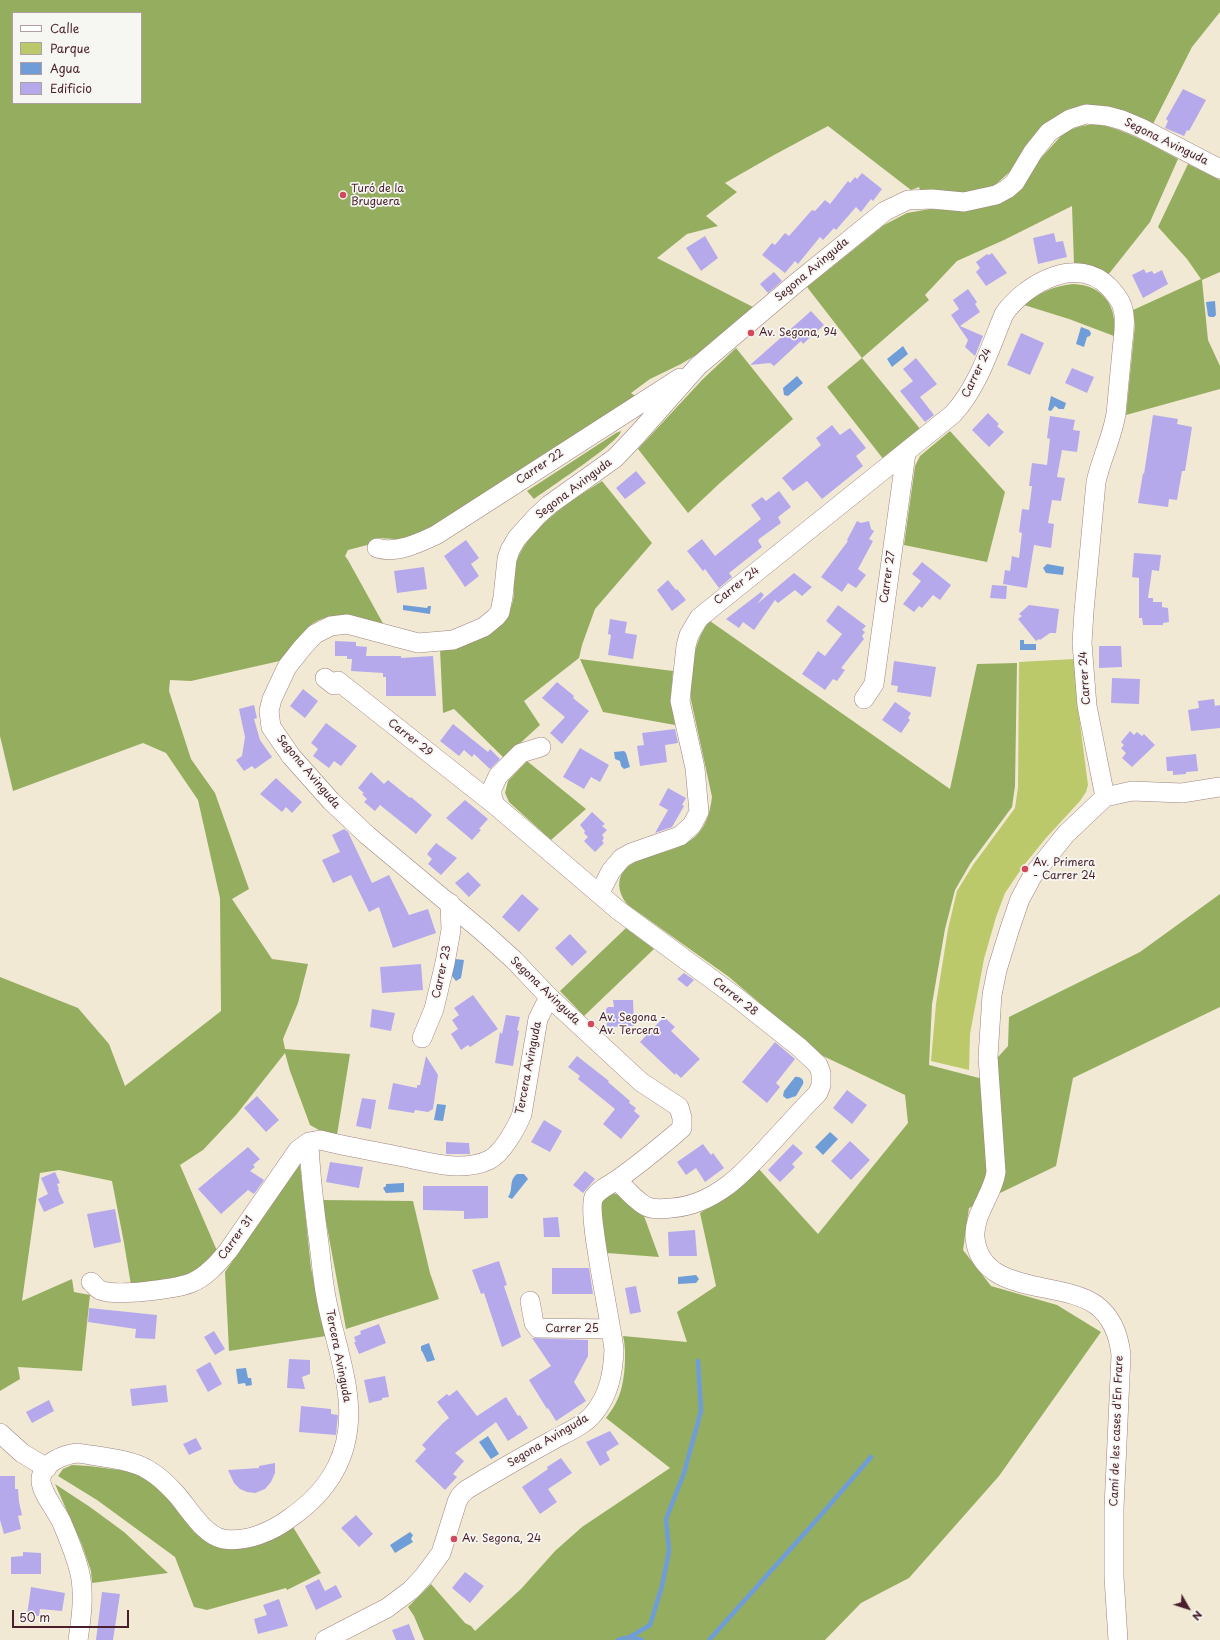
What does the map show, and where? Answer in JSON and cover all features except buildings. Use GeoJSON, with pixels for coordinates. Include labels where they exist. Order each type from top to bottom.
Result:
{"type":"FeatureCollection","features":[{"type":"Feature","properties":{"kind":"street","name":"Segona Avinguda"},"geometry":{"type":"LineString","coordinates":[[325,1640],[387,1608],[402,1597],[424,1576],[442,1553],[457,1502],[466,1490],[592,1416],[607,1391],[613,1367],[614,1350],[596,1239],[592,1207],[593,1199],[598,1192],[617,1180],[682,1128],[682,1118],[679,1108],[641,1082],[549,997],[514,960],[450,903],[367,836],[331,801],[281,743],[271,727],[269,711],[272,699],[287,667],[298,652],[315,634],[330,626],[347,624],[402,640],[418,643],[452,640],[484,627],[500,612],[507,559],[517,538],[549,505],[615,458],[698,366],[795,284],[885,211],[908,200],[932,199],[964,202],[996,195],[1007,189],[1015,182],[1033,152],[1049,132],[1070,119],[1086,114],[1096,114],[1122,120],[1220,169]]}},
{"type":"Feature","properties":{"kind":"street","name":"Carrer 24"},"geometry":{"type":"LineString","coordinates":[[599,894],[611,871],[622,858],[631,853],[680,836],[692,825],[699,812],[695,768],[680,701],[686,646],[689,635],[699,618],[946,421],[961,405],[972,388],[1004,314],[1016,299],[1032,286],[1058,275],[1083,273],[1103,282],[1118,298],[1122,306],[1124,321],[1116,414],[1096,482],[1083,630],[1087,706],[1105,797]]}},
{"type":"Feature","properties":{"kind":"street","name":"Carrer 22"},"geometry":{"type":"LineString","coordinates":[[377,548],[384,550],[395,549],[426,540],[436,535],[698,366]]}},
{"type":"Feature","properties":{"kind":"street","name":"Carrer 27"},"geometry":{"type":"LineString","coordinates":[[864,699],[874,684],[906,453]]}},
{"type":"Feature","properties":{"kind":"street","name":"Carrer 29"},"geometry":{"type":"LineString","coordinates":[[325,678],[334,685],[338,681],[495,805]]}},
{"type":"Feature","properties":{"kind":"street"},"geometry":{"type":"LineString","coordinates":[[495,805],[492,796],[492,789],[498,776],[521,753],[541,747]]}},
{"type":"Feature","properties":{"kind":"street"},"geometry":{"type":"LineString","coordinates":[[1105,797],[1132,791],[1182,792],[1220,787]]}},
{"type":"Feature","properties":{"kind":"street","name":"Camí de les cases d'En Frare"},"geometry":{"type":"LineString","coordinates":[[1105,797],[1066,834],[1033,876],[1020,899],[996,970],[992,995],[988,1057],[996,1172],[994,1183],[980,1214],[975,1236],[977,1248],[982,1258],[994,1270],[1014,1281],[1073,1295],[1095,1304],[1105,1313],[1115,1329],[1121,1355],[1114,1527],[1114,1577],[1118,1640]]}},
{"type":"Feature","properties":{"kind":"street","name":"Carrer 28"},"geometry":{"type":"LineString","coordinates":[[495,805],[618,910],[736,997],[799,1047],[818,1065],[822,1079],[818,1093],[749,1167],[732,1182],[702,1201],[683,1207],[660,1209],[652,1208],[644,1206],[617,1180]]}},
{"type":"Feature","properties":{"kind":"street","name":"Carrer 23"},"geometry":{"type":"LineString","coordinates":[[422,1038],[434,1009],[445,963],[451,930],[450,903]]}},
{"type":"Feature","properties":{"kind":"street","name":"Tercera Avinguda"},"geometry":{"type":"LineString","coordinates":[[47,1468],[59,1457],[78,1453],[141,1465],[170,1487],[203,1527],[222,1539],[237,1539],[275,1528],[314,1500],[331,1479],[337,1468],[345,1444],[348,1423],[348,1398],[326,1298],[310,1169],[309,1142],[320,1140],[449,1165],[467,1166],[490,1160],[499,1152],[511,1135],[522,1114],[538,1019],[549,997]]}},
{"type":"Feature","properties":{"kind":"street","name":"Carrer 31"},"geometry":{"type":"LineString","coordinates":[[91,1282],[99,1290],[132,1292],[191,1283],[204,1275],[217,1265],[298,1150],[309,1142]]}},
{"type":"Feature","properties":{"kind":"street","name":"Carrer 25"},"geometry":{"type":"LineString","coordinates":[[530,1301],[534,1323],[538,1328],[611,1329]]}},
{"type":"Feature","properties":{"kind":"street"},"geometry":{"type":"LineString","coordinates":[[0,1433],[22,1453],[47,1468],[41,1480],[43,1490],[62,1522],[78,1566],[81,1580],[82,1610],[78,1640]]}},
{"type":"Feature","properties":{"kind":"green space"},"geometry":{"type":"Polygon","coordinates":[[[0,0],[1220,0],[1220,12],[1192,47],[1153,124],[1120,109],[1093,105],[1083,106],[994,186],[975,193],[921,192],[919,187],[911,190],[828,126],[725,183],[737,192],[706,216],[718,226],[687,234],[657,258],[753,307],[696,355],[650,379],[631,393],[635,396],[614,413],[410,540],[379,538],[371,544],[348,550],[345,556],[385,627],[348,616],[321,619],[312,624],[284,660],[191,681],[170,680],[169,691],[191,759],[215,793],[249,889],[232,899],[272,959],[308,964],[298,1003],[283,1039],[285,1049],[350,1054],[337,1135],[319,1130],[310,1125],[285,1053],[236,1115],[203,1150],[180,1165],[218,1253],[205,1266],[183,1276],[131,1285],[112,1181],[59,1170],[40,1173],[22,1301],[72,1279],[74,1292],[90,1295],[82,1371],[18,1367],[20,1379],[0,1391],[0,977],[78,1008],[109,1044],[125,1086],[221,1011],[220,898],[198,800],[166,753],[143,743],[13,791],[0,736],[0,0]]]}},
{"type":"Feature","properties":{"kind":"green space"},"geometry":{"type":"Polygon","coordinates":[[[1098,124],[1119,130],[1139,138],[1178,159],[1150,222],[1108,275],[1094,267],[1074,264],[1072,206],[1004,240],[957,261],[925,295],[929,300],[862,358],[807,287],[884,225],[907,213],[930,209],[967,211],[999,204],[1061,136],[1069,130],[1083,126],[1098,124]]]}},
{"type":"Feature","properties":{"kind":"green space"},"geometry":{"type":"Polygon","coordinates":[[[1188,164],[1220,180],[1220,272],[1202,280],[1208,340],[1220,366],[1220,389],[1126,415],[1135,325],[1133,310],[1201,279],[1187,259],[1158,227],[1188,164]]]}},
{"type":"Feature","properties":{"kind":"green space"},"geometry":{"type":"Polygon","coordinates":[[[1073,284],[1093,288],[1106,299],[1114,315],[1114,336],[1069,319],[1024,305],[1047,291],[1059,286],[1073,284]]]}},
{"type":"Feature","properties":{"kind":"green space"},"geometry":{"type":"Polygon","coordinates":[[[736,348],[793,419],[688,513],[638,449],[702,380],[736,348]]]}},
{"type":"Feature","properties":{"kind":"green space"},"geometry":{"type":"Polygon","coordinates":[[[862,358],[921,430],[884,460],[827,387],[862,358]]]}},
{"type":"Feature","properties":{"kind":"green space"},"geometry":{"type":"Polygon","coordinates":[[[621,431],[618,437],[609,445],[534,499],[527,491],[616,433],[621,431]]]}},
{"type":"Feature","properties":{"kind":"green space"},"geometry":{"type":"Polygon","coordinates":[[[950,431],[1005,492],[987,562],[904,545],[915,466],[920,456],[950,431]]]}},
{"type":"Feature","properties":{"kind":"green space"},"geometry":{"type":"Polygon","coordinates":[[[602,481],[652,543],[595,609],[579,658],[524,701],[540,725],[504,758],[454,709],[443,713],[440,649],[506,617],[513,599],[515,569],[519,555],[527,542],[537,529],[563,507],[602,481]]]}},
{"type":"Feature","properties":{"kind":"green space"},"geometry":{"type":"Polygon","coordinates":[[[710,621],[950,789],[977,664],[1017,663],[1015,786],[1012,807],[970,864],[955,890],[945,929],[932,1004],[929,1065],[979,1078],[1008,1046],[1009,1017],[1140,952],[1220,894],[1220,1007],[1073,1078],[1056,1166],[969,1208],[963,1250],[991,1286],[1057,1305],[1101,1332],[999,1476],[909,1578],[861,1603],[825,1640],[424,1640],[414,1616],[408,1607],[431,1584],[465,1623],[471,1626],[475,1631],[521,1589],[555,1551],[582,1527],[670,1468],[606,1418],[618,1399],[623,1383],[625,1358],[623,1336],[687,1342],[677,1312],[716,1286],[700,1213],[734,1193],[758,1168],[818,1234],[908,1123],[905,1095],[821,1055],[729,977],[628,905],[620,890],[620,879],[625,869],[637,861],[676,848],[691,840],[700,831],[706,821],[712,797],[691,700],[691,690],[692,669],[696,648],[704,629],[710,621]]]}},
{"type":"Feature","properties":{"kind":"green space"},"geometry":{"type":"Polygon","coordinates":[[[580,659],[673,671],[671,695],[675,725],[603,712],[580,659]]]}},
{"type":"Feature","properties":{"kind":"green space"},"geometry":{"type":"Polygon","coordinates":[[[1074,659],[1079,716],[1088,785],[1086,792],[1080,801],[1046,838],[1024,865],[1005,893],[996,917],[984,959],[970,1034],[969,1070],[931,1061],[936,1004],[948,929],[957,891],[973,865],[1015,808],[1018,787],[1019,662],[1074,659]]]}},
{"type":"Feature","properties":{"kind":"green space"},"geometry":{"type":"Polygon","coordinates":[[[527,761],[586,809],[551,840],[509,802],[505,793],[508,781],[527,761]]]}},
{"type":"Feature","properties":{"kind":"green space"},"geometry":{"type":"Polygon","coordinates":[[[626,928],[654,949],[584,1016],[560,991],[626,928]]]}},
{"type":"Feature","properties":{"kind":"green space"},"geometry":{"type":"Polygon","coordinates":[[[300,1164],[311,1268],[326,1336],[229,1351],[225,1272],[300,1164]]]}},
{"type":"Feature","properties":{"kind":"green space"},"geometry":{"type":"Polygon","coordinates":[[[612,1193],[617,1194],[644,1216],[659,1257],[607,1253],[600,1212],[602,1201],[612,1193]]]}},
{"type":"Feature","properties":{"kind":"green space"},"geometry":{"type":"Polygon","coordinates":[[[322,1200],[413,1201],[430,1273],[439,1299],[346,1329],[322,1200]]]}},
{"type":"Feature","properties":{"kind":"green space"},"geometry":{"type":"Polygon","coordinates":[[[72,1465],[135,1472],[152,1483],[165,1495],[194,1532],[210,1543],[293,1527],[321,1573],[287,1590],[286,1588],[207,1610],[194,1607],[175,1557],[97,1500],[58,1476],[63,1469],[72,1465]]]}},
{"type":"Feature","properties":{"kind":"green space"},"geometry":{"type":"Polygon","coordinates":[[[55,1484],[124,1532],[168,1573],[92,1583],[91,1571],[82,1545],[55,1484]]]}},
{"type":"Feature","properties":{"kind":"water"},"geometry":{"type":"Polygon","coordinates":[[[1215,301],[1216,315],[1214,317],[1210,317],[1208,316],[1206,302],[1215,301]]]}},
{"type":"Feature","properties":{"kind":"water"},"geometry":{"type":"Polygon","coordinates":[[[1081,327],[1089,330],[1091,333],[1090,336],[1087,337],[1084,347],[1076,344],[1081,327]]]}},
{"type":"Feature","properties":{"kind":"water"},"geometry":{"type":"Polygon","coordinates":[[[903,346],[908,354],[892,367],[887,359],[903,346]]]}},
{"type":"Feature","properties":{"kind":"water"},"geometry":{"type":"Polygon","coordinates":[[[797,376],[803,383],[788,396],[784,395],[783,388],[797,376]]]}},
{"type":"Feature","properties":{"kind":"water"},"geometry":{"type":"Polygon","coordinates":[[[1051,396],[1066,403],[1064,409],[1059,409],[1055,406],[1051,411],[1048,410],[1051,396]]]}},
{"type":"Feature","properties":{"kind":"water"},"geometry":{"type":"Polygon","coordinates":[[[1047,564],[1064,567],[1063,575],[1046,573],[1043,568],[1047,564]]]}},
{"type":"Feature","properties":{"kind":"water"},"geometry":{"type":"Polygon","coordinates":[[[403,605],[427,608],[428,606],[431,606],[430,614],[403,610],[403,605]]]}},
{"type":"Feature","properties":{"kind":"water"},"geometry":{"type":"Polygon","coordinates":[[[1020,640],[1024,640],[1024,644],[1036,644],[1036,650],[1020,650],[1020,640]]]}},
{"type":"Feature","properties":{"kind":"water"},"geometry":{"type":"Polygon","coordinates":[[[624,751],[630,767],[624,769],[621,766],[620,761],[615,759],[614,752],[624,751]]]}},
{"type":"Feature","properties":{"kind":"water"},"geometry":{"type":"Polygon","coordinates":[[[455,959],[464,960],[461,978],[456,981],[452,976],[455,959]]]}},
{"type":"Feature","properties":{"kind":"water"},"geometry":{"type":"Polygon","coordinates":[[[795,1077],[801,1078],[803,1084],[796,1096],[787,1099],[783,1096],[784,1091],[795,1077]]]}},
{"type":"Feature","properties":{"kind":"water"},"geometry":{"type":"Polygon","coordinates":[[[437,1104],[446,1105],[443,1121],[434,1120],[437,1104]]]}},
{"type":"Feature","properties":{"kind":"water"},"geometry":{"type":"Polygon","coordinates":[[[830,1132],[838,1139],[823,1155],[815,1147],[830,1132]]]}},
{"type":"Feature","properties":{"kind":"water"},"geometry":{"type":"Polygon","coordinates":[[[517,1174],[524,1174],[528,1179],[512,1199],[508,1197],[511,1191],[513,1179],[517,1174]]]}},
{"type":"Feature","properties":{"kind":"water"},"geometry":{"type":"Polygon","coordinates":[[[404,1183],[404,1192],[386,1193],[383,1188],[386,1184],[404,1183]]]}},
{"type":"Feature","properties":{"kind":"water"},"geometry":{"type":"Polygon","coordinates":[[[696,1275],[699,1279],[696,1283],[678,1284],[678,1277],[696,1275]]]}},
{"type":"Feature","properties":{"kind":"water"},"geometry":{"type":"Polygon","coordinates":[[[429,1343],[435,1360],[427,1362],[421,1350],[421,1346],[429,1343]]]}},
{"type":"Feature","properties":{"kind":"water"},"geometry":{"type":"Polygon","coordinates":[[[246,1368],[248,1378],[251,1378],[252,1385],[246,1386],[245,1383],[238,1384],[236,1369],[246,1368]]]}},
{"type":"Feature","properties":{"kind":"water"},"geometry":{"type":"Polygon","coordinates":[[[488,1436],[499,1454],[491,1459],[479,1442],[488,1436]]]}},
{"type":"Feature","properties":{"kind":"water"},"geometry":{"type":"Polygon","coordinates":[[[410,1532],[413,1535],[411,1539],[413,1542],[395,1553],[390,1545],[410,1532]]]}},
{"type":"Feature","properties":{"kind":"waterway"},"geometry":{"type":"LineString","coordinates":[[618,1640],[630,1637],[650,1625],[662,1586],[669,1551],[666,1519],[684,1473],[701,1411],[698,1361]]}},
{"type":"Feature","properties":{"kind":"waterway"},"geometry":{"type":"LineString","coordinates":[[710,1639],[871,1457]]}},
{"type":"Feature","properties":{"kind":"waterway"},"geometry":{"type":"LineString","coordinates":[[630,1637],[642,1640]]}},
{"type":"Feature","properties":{"kind":"place","name":"Turó de la Bruguera"},"geometry":{"type":"Point","coordinates":[343,195]}},
{"type":"Feature","properties":{"kind":"place","name":"Av. Segona, 94"},"geometry":{"type":"Point","coordinates":[751,333]}},
{"type":"Feature","properties":{"kind":"place","name":"Av. Primera - Carrer 24"},"geometry":{"type":"Point","coordinates":[1025,869]}},
{"type":"Feature","properties":{"kind":"place","name":"Av. Segona - Av. Tercera"},"geometry":{"type":"Point","coordinates":[591,1024]}},
{"type":"Feature","properties":{"kind":"place","name":"Av. Segona, 24"},"geometry":{"type":"Point","coordinates":[454,1539]}}]}
